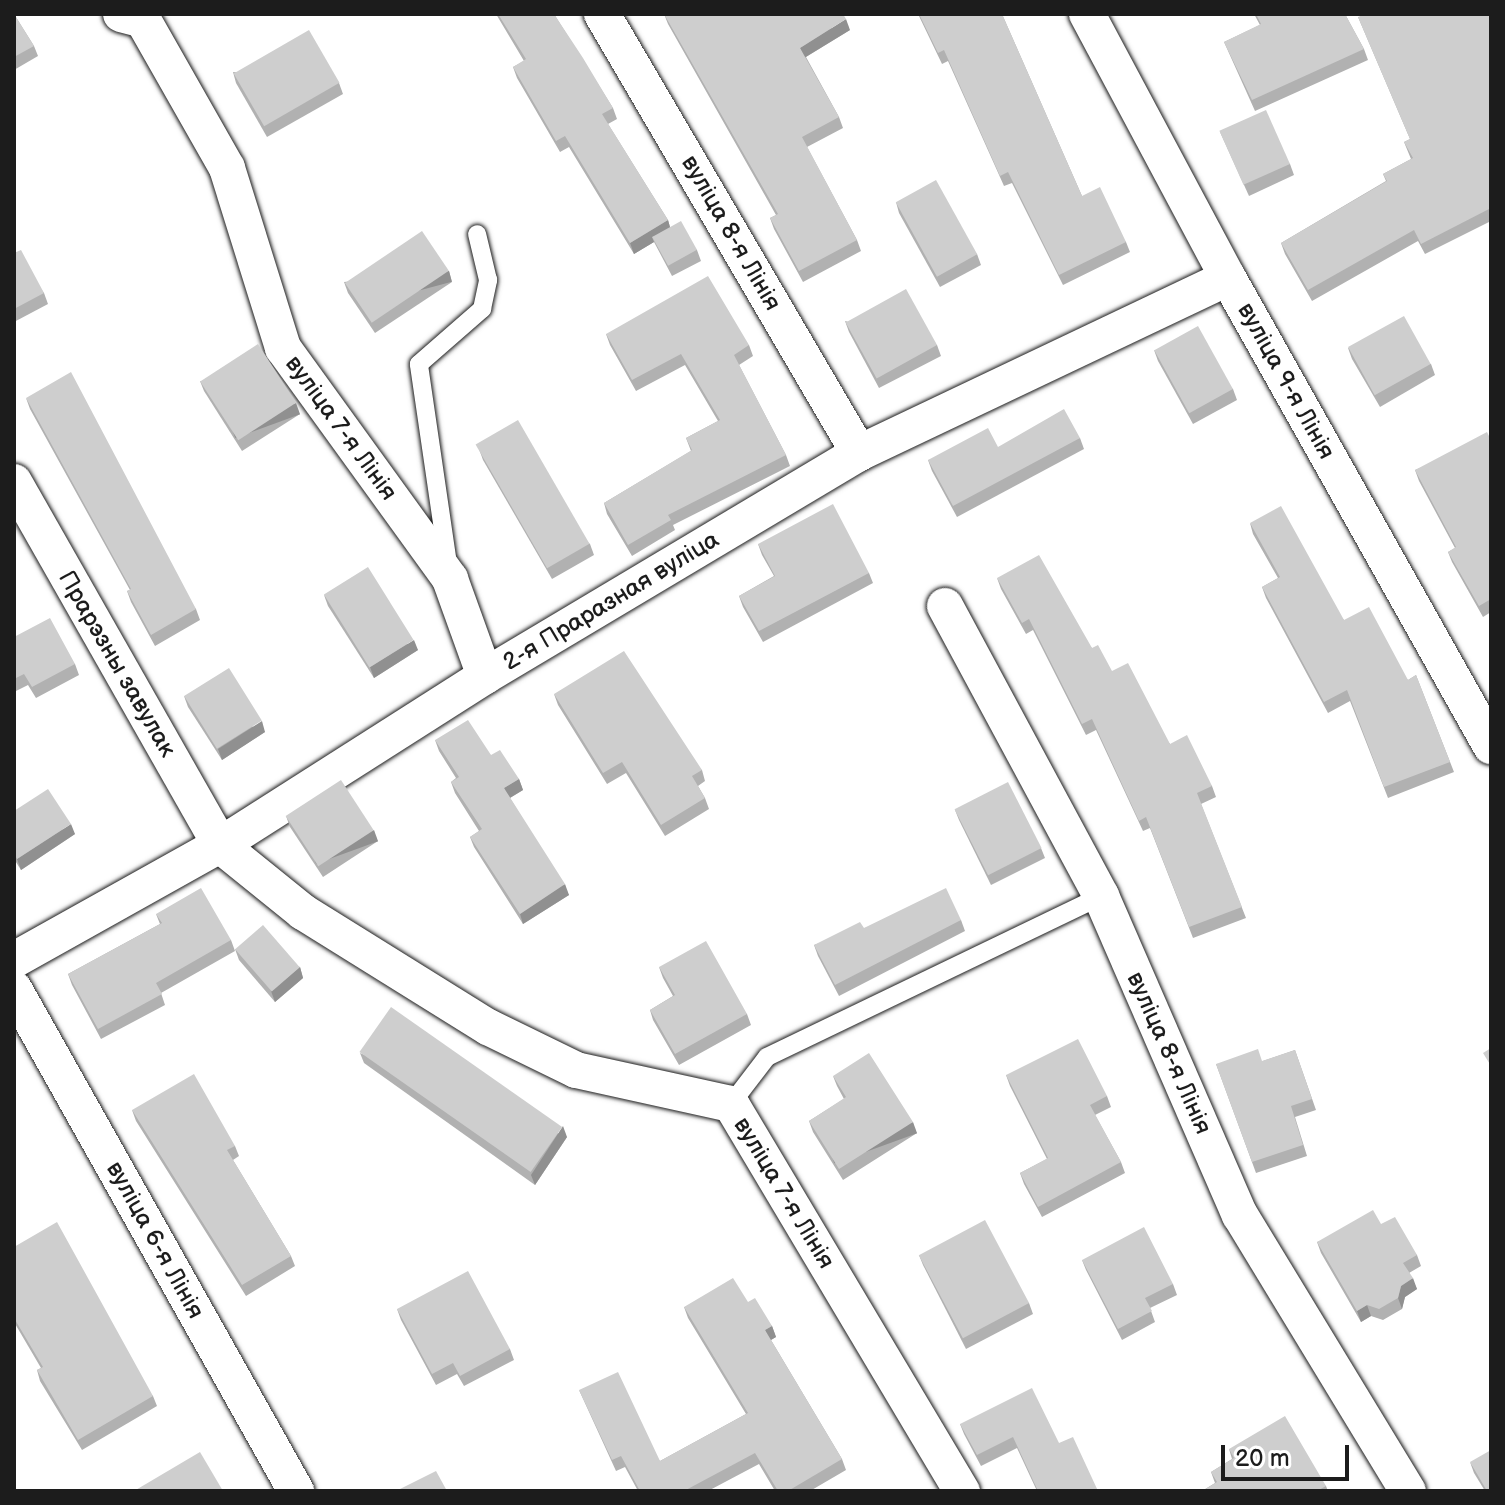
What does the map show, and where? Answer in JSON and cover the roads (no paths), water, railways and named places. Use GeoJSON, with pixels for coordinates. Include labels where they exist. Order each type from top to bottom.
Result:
{"type":"FeatureCollection","features":[{"type":"Feature","properties":{"kind":"street","name":"вуліца 7-я Лінія"},"geometry":{"type":"LineString","coordinates":[[121,14],[143,20],[227,168],[283,348],[450,579],[485,676]]}},
{"type":"Feature","properties":{"kind":"street","name":"вуліца 8-я Лінія"},"geometry":{"type":"LineString","coordinates":[[602,14],[859,453]]}},
{"type":"Feature","properties":{"kind":"street","name":"вуліца 9-я Лінія"},"geometry":{"type":"LineString","coordinates":[[1087,14],[1228,278],[1491,746]]}},
{"type":"Feature","properties":{"kind":"street","name":"2-я Праразная вуліца"},"geometry":{"type":"LineString","coordinates":[[14,960],[220,845],[485,676],[859,453],[1228,278]]}},
{"type":"Feature","properties":{"kind":"street","name":"Прарэзны завулак"},"geometry":{"type":"LineString","coordinates":[[14,482],[220,845]]}},
{"type":"Feature","properties":{"kind":"street","name":"вуліца 8-я Лінія"},"geometry":{"type":"LineString","coordinates":[[945,606],[1101,896],[1240,1215],[1408,1491]]}},
{"type":"Feature","properties":{"kind":"street","name":"вуліца 7-я Лінія"},"geometry":{"type":"LineString","coordinates":[[220,845],[303,912],[488,1027],[576,1070],[731,1104],[962,1491]]}},
{"type":"Feature","properties":{"kind":"street","name":"вуліца 6-я Лінія"},"geometry":{"type":"LineString","coordinates":[[14,989],[296,1491]]}},
{"type":"Feature","properties":{"kind":"lane"},"geometry":{"type":"LineString","coordinates":[[450,579],[419,364],[482,309],[488,280],[477,234]]}},
{"type":"Feature","properties":{"kind":"lane"},"geometry":{"type":"LineString","coordinates":[[731,1104],[767,1057],[1101,896]]}}]}
